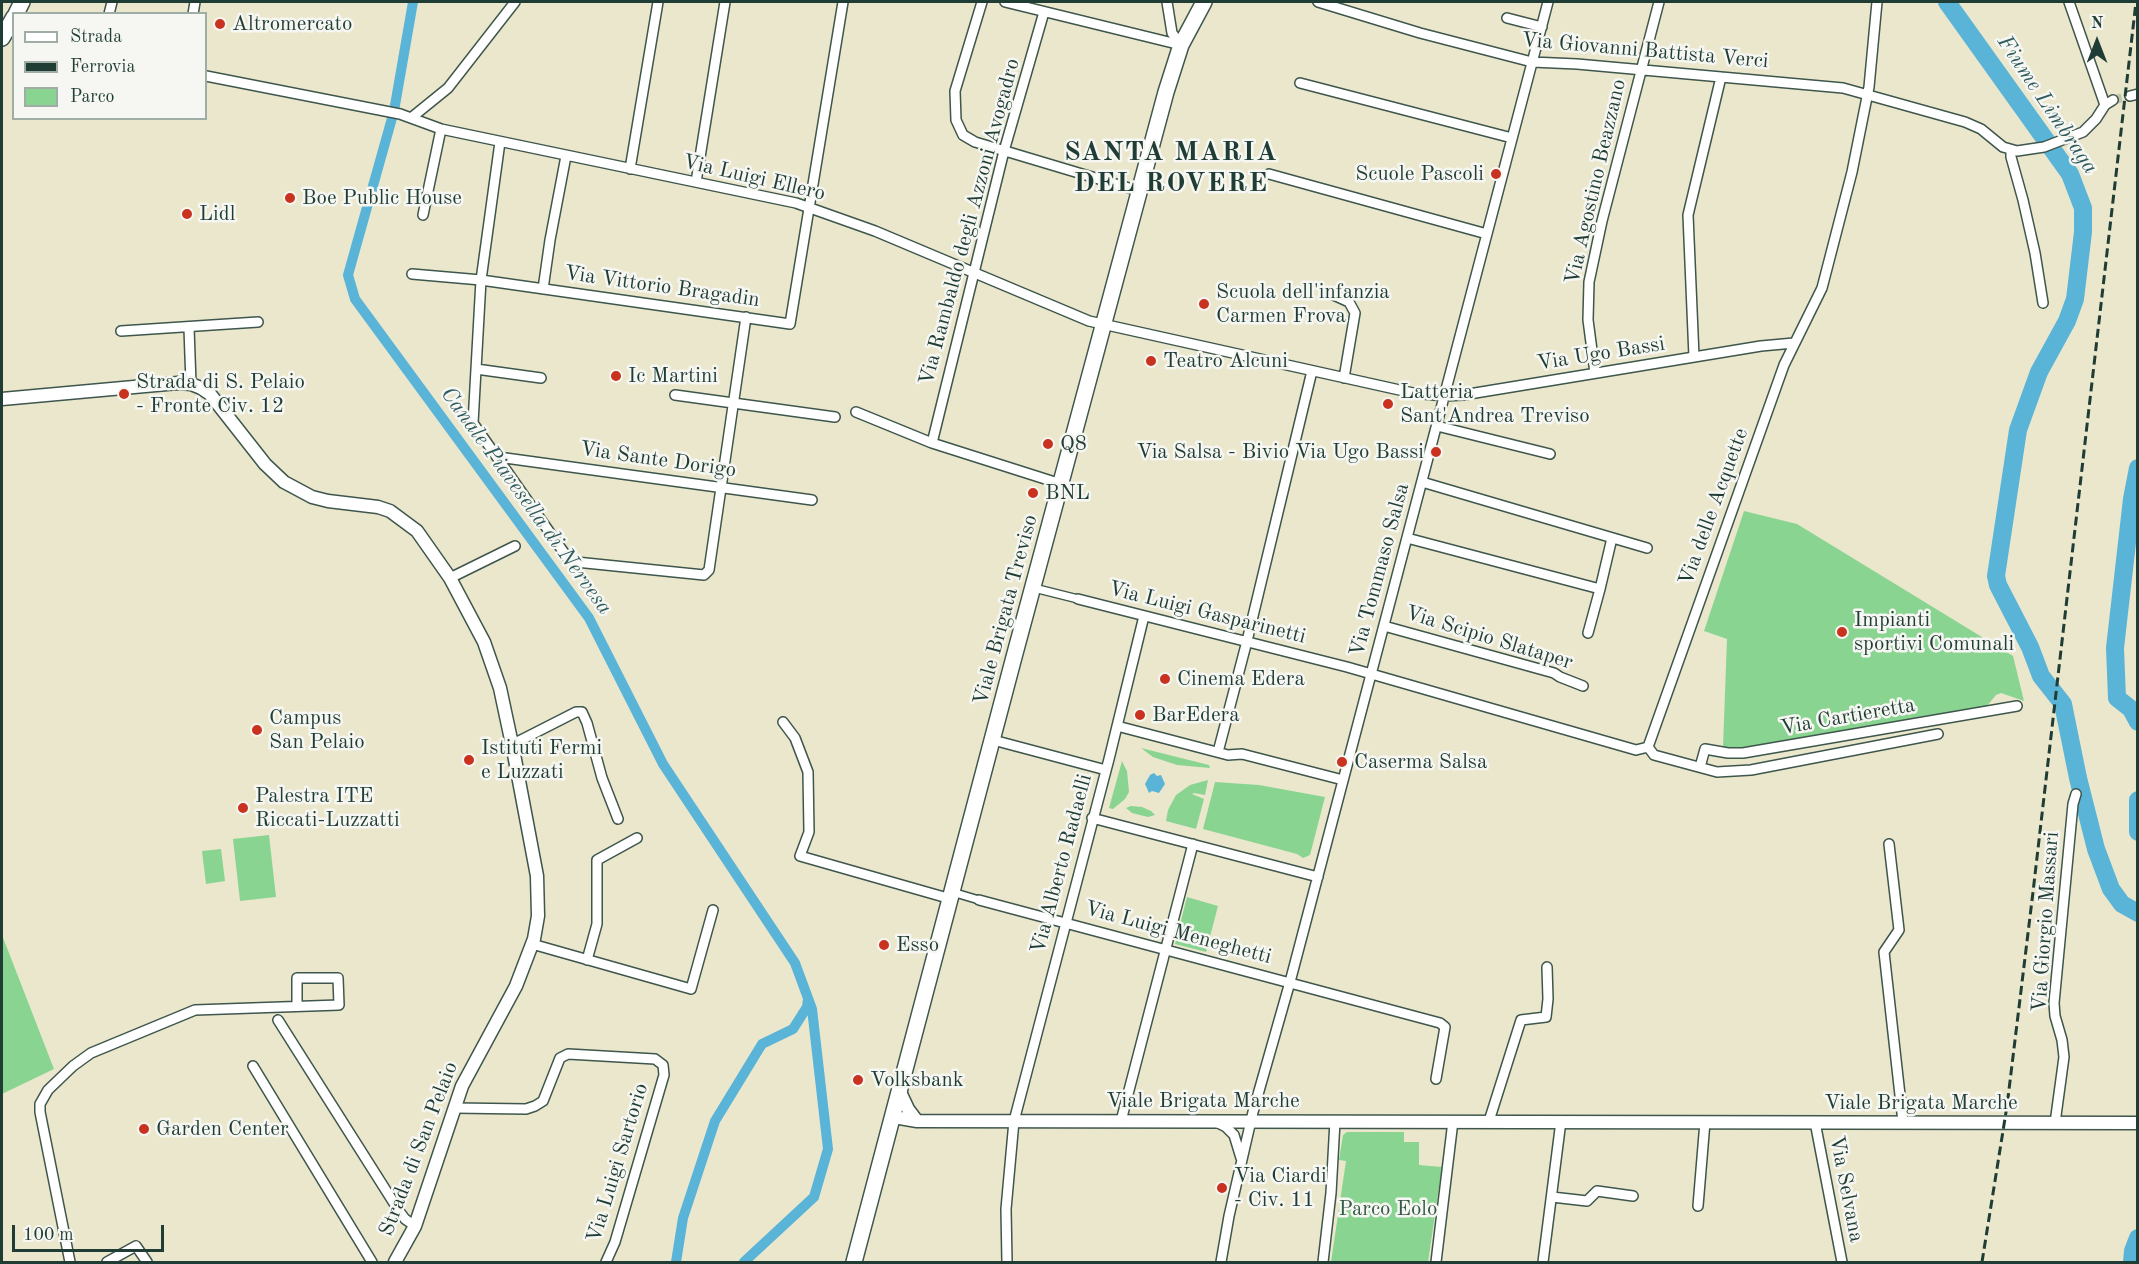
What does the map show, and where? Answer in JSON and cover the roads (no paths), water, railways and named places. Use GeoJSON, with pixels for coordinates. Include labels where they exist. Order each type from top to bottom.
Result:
{"type":"FeatureCollection","features":[{"type":"Feature","properties":{"kind":"main road","name":"Viale Brigata Treviso"},"geometry":{"type":"LineString","coordinates":[[854,1263],[1139,191],[1181,45],[1204,2]]}},
{"type":"Feature","properties":{"kind":"main road"},"geometry":{"type":"LineString","coordinates":[[5,35],[12,21]]}},
{"type":"Feature","properties":{"kind":"street"},"geometry":{"type":"LineString","coordinates":[[411,118],[448,88],[514,2]]}},
{"type":"Feature","properties":{"kind":"street"},"geometry":{"type":"LineString","coordinates":[[630,169],[658,2]]}},
{"type":"Feature","properties":{"kind":"street"},"geometry":{"type":"LineString","coordinates":[[696,182],[725,2]]}},
{"type":"Feature","properties":{"kind":"street"},"geometry":{"type":"LineString","coordinates":[[810,208],[843,2]]}},
{"type":"Feature","properties":{"kind":"street"},"geometry":{"type":"LineString","coordinates":[[982,2],[957,80],[954,112],[960,129],[967,139],[1139,191]]}},
{"type":"Feature","properties":{"kind":"street"},"geometry":{"type":"LineString","coordinates":[[1005,2],[1181,45]]}},
{"type":"Feature","properties":{"kind":"street"},"geometry":{"type":"LineString","coordinates":[[1167,2],[1172,33],[1181,45]]}},
{"type":"Feature","properties":{"kind":"street","name":"Via Giovanni Battista Verci"},"geometry":{"type":"LineString","coordinates":[[1318,2],[1420,33],[1532,62],[1825,86],[1868,93],[1974,126],[2012,151]]}},
{"type":"Feature","properties":{"kind":"street","name":"Via Tommaso Salsa"},"geometry":{"type":"LineString","coordinates":[[1221,1263],[1251,1121],[1318,877],[1548,2]]}},
{"type":"Feature","properties":{"kind":"street","name":"Via Agostino Beazzano"},"geometry":{"type":"LineString","coordinates":[[1595,373],[1588,320],[1589,282],[1602,221],[1659,2]]}},
{"type":"Feature","properties":{"kind":"street","name":"Via delle Acquette"},"geometry":{"type":"LineString","coordinates":[[1648,747],[1780,376],[1824,280],[1852,172],[1868,93],[1873,62],[1877,2]]}},
{"type":"Feature","properties":{"kind":"street"},"geometry":{"type":"LineString","coordinates":[[2043,303],[2035,253],[2010,157],[2012,151],[2029,151],[2044,147],[2087,130],[2109,103],[2069,2]]}},
{"type":"Feature","properties":{"kind":"street","name":"Via Rambaldo degli Azzoni Avogadro"},"geometry":{"type":"LineString","coordinates":[[932,443],[1004,151],[1044,12]]}},
{"type":"Feature","properties":{"kind":"street"},"geometry":{"type":"LineString","coordinates":[[1507,18],[1542,27]]}},
{"type":"Feature","properties":{"kind":"street","name":"Via Luigi Ellero"},"geometry":{"type":"LineString","coordinates":[[207,76],[400,114],[441,129],[751,193],[810,208],[875,231],[1081,318],[1103,325]]}},
{"type":"Feature","properties":{"kind":"street"},"geometry":{"type":"LineString","coordinates":[[1694,357],[1688,215],[1721,77]]}},
{"type":"Feature","properties":{"kind":"street"},"geometry":{"type":"LineString","coordinates":[[1300,83],[1512,138]]}},
{"type":"Feature","properties":{"kind":"street"},"geometry":{"type":"LineString","coordinates":[[423,214],[441,129]]}},
{"type":"Feature","properties":{"kind":"street"},"geometry":{"type":"LineString","coordinates":[[500,142],[481,280],[473,423],[567,557],[576,562],[704,574],[709,570],[746,317]]}},
{"type":"Feature","properties":{"kind":"street"},"geometry":{"type":"LineString","coordinates":[[543,289],[566,156]]}},
{"type":"Feature","properties":{"kind":"street"},"geometry":{"type":"LineString","coordinates":[[1269,174],[1487,234]]}},
{"type":"Feature","properties":{"kind":"street","name":"Via Vittorio Bragadin"},"geometry":{"type":"LineString","coordinates":[[412,274],[481,280],[790,324],[810,208]]}},
{"type":"Feature","properties":{"kind":"street"},"geometry":{"type":"LineString","coordinates":[[1329,293],[1349,302],[1355,313],[1344,378]]}},
{"type":"Feature","properties":{"kind":"street"},"geometry":{"type":"LineString","coordinates":[[121,331],[258,322]]}},
{"type":"Feature","properties":{"kind":"street","name":"Via Ugo Bassi"},"geometry":{"type":"LineString","coordinates":[[1103,325],[1413,393],[1444,396],[1761,346],[1794,343]]}},
{"type":"Feature","properties":{"kind":"street"},"geometry":{"type":"LineString","coordinates":[[2,399],[163,384],[191,384],[189,328]]}},
{"type":"Feature","properties":{"kind":"street"},"geometry":{"type":"LineString","coordinates":[[476,369],[541,378]]}},
{"type":"Feature","properties":{"kind":"street"},"geometry":{"type":"LineString","coordinates":[[1218,752],[1312,371]]}},
{"type":"Feature","properties":{"kind":"street","name":"Strada di San Pelaio"},"geometry":{"type":"LineString","coordinates":[[191,384],[210,394],[266,464],[284,482],[312,497],[378,507],[390,511],[417,531],[450,578],[475,623],[500,688],[538,883],[538,916],[532,944],[516,986],[469,1071],[454,1108],[415,1226],[395,1263]]}},
{"type":"Feature","properties":{"kind":"street"},"geometry":{"type":"LineString","coordinates":[[675,394],[835,417]]}},
{"type":"Feature","properties":{"kind":"street"},"geometry":{"type":"LineString","coordinates":[[855,412],[932,443],[1061,484]]}},
{"type":"Feature","properties":{"kind":"street"},"geometry":{"type":"LineString","coordinates":[[1437,426],[1550,454]]}},
{"type":"Feature","properties":{"kind":"street","name":"Via Sante Dorigo"},"geometry":{"type":"LineString","coordinates":[[498,457],[813,500]]}},
{"type":"Feature","properties":{"kind":"street"},"geometry":{"type":"LineString","coordinates":[[1422,482],[1647,548]]}},
{"type":"Feature","properties":{"kind":"street"},"geometry":{"type":"LineString","coordinates":[[1407,538],[1599,589]]}},
{"type":"Feature","properties":{"kind":"street"},"geometry":{"type":"LineString","coordinates":[[1588,633],[1612,538]]}},
{"type":"Feature","properties":{"kind":"street"},"geometry":{"type":"LineString","coordinates":[[450,578],[514,546]]}},
{"type":"Feature","properties":{"kind":"street","name":"Via Luigi Gasparinetti"},"geometry":{"type":"LineString","coordinates":[[1033,587],[1371,674]]}},
{"type":"Feature","properties":{"kind":"street","name":"Via Alberto Radaelli"},"geometry":{"type":"LineString","coordinates":[[1007,1263],[1006,1209],[1014,1121],[1106,770],[1143,616]]}},
{"type":"Feature","properties":{"kind":"street","name":"Via Scipio Slataper"},"geometry":{"type":"LineString","coordinates":[[1384,626],[1554,673],[1583,686]]}},
{"type":"Feature","properties":{"kind":"street"},"geometry":{"type":"LineString","coordinates":[[1371,674],[1636,750],[1648,747]]}},
{"type":"Feature","properties":{"kind":"street","name":"Via Cartieretta"},"geometry":{"type":"LineString","coordinates":[[1700,767],[1705,749],[1743,753],[2017,706]]}},
{"type":"Feature","properties":{"kind":"street"},"geometry":{"type":"LineString","coordinates":[[512,742],[519,741],[576,712],[582,712],[602,778],[618,819]]}},
{"type":"Feature","properties":{"kind":"street"},"geometry":{"type":"LineString","coordinates":[[783,722],[795,738],[808,772],[809,832],[800,856],[952,895]]}},
{"type":"Feature","properties":{"kind":"street"},"geometry":{"type":"LineString","coordinates":[[1117,726],[1228,755],[1242,754],[1343,780]]}},
{"type":"Feature","properties":{"kind":"street","name":"Via Cartieretta"},"geometry":{"type":"LineString","coordinates":[[1648,747],[1654,754],[1717,772],[1751,770],[1938,734]]}},
{"type":"Feature","properties":{"kind":"street"},"geometry":{"type":"LineString","coordinates":[[993,740],[1106,770]]}},
{"type":"Feature","properties":{"kind":"street","name":"Via Giorgio Massari"},"geometry":{"type":"LineString","coordinates":[[2055,1123],[2064,1057],[2054,1003],[2073,804],[2076,794]]}},
{"type":"Feature","properties":{"kind":"street"},"geometry":{"type":"LineString","coordinates":[[1092,818],[1318,877]]}},
{"type":"Feature","properties":{"kind":"street"},"geometry":{"type":"LineString","coordinates":[[587,960],[597,924],[597,860],[637,838]]}},
{"type":"Feature","properties":{"kind":"street"},"geometry":{"type":"LineString","coordinates":[[1121,1121],[1193,844]]}},
{"type":"Feature","properties":{"kind":"street"},"geometry":{"type":"LineString","coordinates":[[1889,844],[1899,930],[1884,952],[1903,1122]]}},
{"type":"Feature","properties":{"kind":"street","name":"Via Luigi Meneghetti"},"geometry":{"type":"LineString","coordinates":[[952,895],[1065,921],[1444,1024],[1436,1079]]}},
{"type":"Feature","properties":{"kind":"street"},"geometry":{"type":"LineString","coordinates":[[532,944],[691,989],[713,910]]}},
{"type":"Feature","properties":{"kind":"street"},"geometry":{"type":"LineString","coordinates":[[1489,1121],[1521,1020],[1546,1017],[1547,968]]}},
{"type":"Feature","properties":{"kind":"street"},"geometry":{"type":"LineString","coordinates":[[70,1263],[40,1113],[40,1104],[48,1090],[72,1066],[86,1056],[180,1014],[210,1008],[297,1006],[339,1005],[338,978],[297,978],[297,1006]]}},
{"type":"Feature","properties":{"kind":"street"},"geometry":{"type":"LineString","coordinates":[[278,1020],[399,1210],[405,1219],[415,1226]]}},
{"type":"Feature","properties":{"kind":"street","name":"Via Luigi Sartorio"},"geometry":{"type":"LineString","coordinates":[[454,1108],[526,1109],[535,1106],[543,1101],[561,1058],[568,1054],[655,1059],[663,1065],[664,1075],[615,1242],[606,1263]]}},
{"type":"Feature","properties":{"kind":"street"},"geometry":{"type":"LineString","coordinates":[[253,1066],[372,1263]]}},
{"type":"Feature","properties":{"kind":"street"},"geometry":{"type":"LineString","coordinates":[[900,1092],[916,1121]]}},
{"type":"Feature","properties":{"kind":"street","name":"Viale Brigata Marche"},"geometry":{"type":"LineString","coordinates":[[894,1117],[916,1121],[2138,1123]]}},
{"type":"Feature","properties":{"kind":"street"},"geometry":{"type":"LineString","coordinates":[[1214,1121],[1226,1127],[1234,1135],[1241,1161]]}},
{"type":"Feature","properties":{"kind":"street"},"geometry":{"type":"LineString","coordinates":[[1323,1263],[1331,1193],[1335,1121]]}},
{"type":"Feature","properties":{"kind":"street"},"geometry":{"type":"LineString","coordinates":[[1436,1263],[1453,1121]]}},
{"type":"Feature","properties":{"kind":"street"},"geometry":{"type":"LineString","coordinates":[[1543,1263],[1561,1121]]}},
{"type":"Feature","properties":{"kind":"street"},"geometry":{"type":"LineString","coordinates":[[1698,1206],[1705,1122]]}},
{"type":"Feature","properties":{"kind":"street","name":"Via Selvana"},"geometry":{"type":"LineString","coordinates":[[1815,1122],[1842,1263]]}},
{"type":"Feature","properties":{"kind":"street"},"geometry":{"type":"LineString","coordinates":[[1552,1197],[1587,1201],[1597,1191],[1633,1196]]}},
{"type":"Feature","properties":{"kind":"street"},"geometry":{"type":"LineString","coordinates":[[107,1263],[136,1246],[147,1263]]}},
{"type":"Feature","properties":{"kind":"water"},"geometry":{"type":"Polygon","coordinates":[[[1154,773],[1157,776],[1161,775],[1165,784],[1159,793],[1152,791],[1149,793],[1145,784],[1150,775],[1154,773]]]}},
{"type":"Feature","properties":{"kind":"waterway","name":"Canale Piavesella di Nervesa"},"geometry":{"type":"LineString","coordinates":[[413,2],[394,111],[348,275],[355,299],[589,618],[663,764],[795,963],[812,1009],[828,1149],[814,1197],[744,1262]]}},
{"type":"Feature","properties":{"kind":"waterway","name":"Fiume Limbraga"},"geometry":{"type":"LineString","coordinates":[[1947,2],[2070,174],[2083,208],[2083,232],[2075,299],[2067,321],[2039,372],[2018,430],[1996,576],[1998,585],[2030,647],[2041,676],[2063,704],[2096,849],[2111,889],[2122,904],[2138,913]]}},
{"type":"Feature","properties":{"kind":"waterway","name":"Fiume Limbraga"},"geometry":{"type":"LineString","coordinates":[[2138,468],[2132,499],[2115,648],[2117,698],[2131,709],[2138,722]]}},
{"type":"Feature","properties":{"kind":"waterway","name":"Fiume Limbraga"},"geometry":{"type":"LineString","coordinates":[[2138,800],[2138,832]]}},
{"type":"Feature","properties":{"kind":"waterway","name":"Canale Piavesella di Nervesa"},"geometry":{"type":"LineString","coordinates":[[676,1262],[683,1218],[715,1121],[762,1044],[793,1029],[807,1007],[808,999]]}},
{"type":"Feature","properties":{"kind":"waterway","name":"Fiume Limbraga"},"geometry":{"type":"LineString","coordinates":[[2132,1262],[2138,1238]]}},
{"type":"Feature","properties":{"kind":"tunnel"},"geometry":{"type":"LineString","coordinates":[[2113,100],[2130,96]]}},
{"type":"Feature","properties":{"kind":"railway"},"geometry":{"type":"LineString","coordinates":[[1982,1262],[2007,1106],[2136,2]]}},
{"type":"Feature","properties":{"kind":"place","name":"Altromercato"},"geometry":{"type":"Point","coordinates":[220,24]}},
{"type":"Feature","properties":{"kind":"place","name":"Scuole Pascoli"},"geometry":{"type":"Point","coordinates":[1496,174]}},
{"type":"Feature","properties":{"kind":"place","name":"Boe Public House"},"geometry":{"type":"Point","coordinates":[290,198]}},
{"type":"Feature","properties":{"kind":"place","name":"Lidl"},"geometry":{"type":"Point","coordinates":[187,214]}},
{"type":"Feature","properties":{"kind":"place","name":"Scuola dell'infanzia Carmen Frova"},"geometry":{"type":"Point","coordinates":[1204,304]}},
{"type":"Feature","properties":{"kind":"place","name":"Teatro Alcuni"},"geometry":{"type":"Point","coordinates":[1151,361]}},
{"type":"Feature","properties":{"kind":"place","name":"Ic Martini"},"geometry":{"type":"Point","coordinates":[616,376]}},
{"type":"Feature","properties":{"kind":"place","name":"Strada di S. Pelaio - Fronte Civ. 12"},"geometry":{"type":"Point","coordinates":[124,394]}},
{"type":"Feature","properties":{"kind":"place","name":"Latteria Sant'Andrea Treviso"},"geometry":{"type":"Point","coordinates":[1388,404]}},
{"type":"Feature","properties":{"kind":"place","name":"Q8"},"geometry":{"type":"Point","coordinates":[1048,444]}},
{"type":"Feature","properties":{"kind":"place","name":"Via Salsa - Bivio Via Ugo Bassi"},"geometry":{"type":"Point","coordinates":[1436,452]}},
{"type":"Feature","properties":{"kind":"place","name":"BNL"},"geometry":{"type":"Point","coordinates":[1033,493]}},
{"type":"Feature","properties":{"kind":"place","name":"Impianti sportivi Comunali"},"geometry":{"type":"Point","coordinates":[1842,632]}},
{"type":"Feature","properties":{"kind":"place","name":"Cinema Edera"},"geometry":{"type":"Point","coordinates":[1165,679]}},
{"type":"Feature","properties":{"kind":"place","name":"BarEdera"},"geometry":{"type":"Point","coordinates":[1140,715]}},
{"type":"Feature","properties":{"kind":"place","name":"Campus San Pelaio"},"geometry":{"type":"Point","coordinates":[257,730]}},
{"type":"Feature","properties":{"kind":"place","name":"Istituti Fermi e Luzzati"},"geometry":{"type":"Point","coordinates":[469,760]}},
{"type":"Feature","properties":{"kind":"place","name":"Caserma Salsa"},"geometry":{"type":"Point","coordinates":[1342,762]}},
{"type":"Feature","properties":{"kind":"place","name":"Palestra ITE Riccati-Luzzatti"},"geometry":{"type":"Point","coordinates":[243,808]}},
{"type":"Feature","properties":{"kind":"place","name":"Esso"},"geometry":{"type":"Point","coordinates":[884,945]}},
{"type":"Feature","properties":{"kind":"place","name":"Volksbank"},"geometry":{"type":"Point","coordinates":[858,1080]}},
{"type":"Feature","properties":{"kind":"place","name":"Garden Center"},"geometry":{"type":"Point","coordinates":[144,1129]}},
{"type":"Feature","properties":{"kind":"place","name":"Via Ciardi - Civ. 11"},"geometry":{"type":"Point","coordinates":[1222,1188]}},
{"type":"Feature","properties":{"kind":"district","name":"SANTA MARIA DEL ROVERE"},"geometry":{"type":"Point","coordinates":[1171,168]}},
{"type":"Feature","properties":{"kind":"park label","name":"Parco Eolo"},"geometry":{"type":"Point","coordinates":[1388,1209]}}]}
